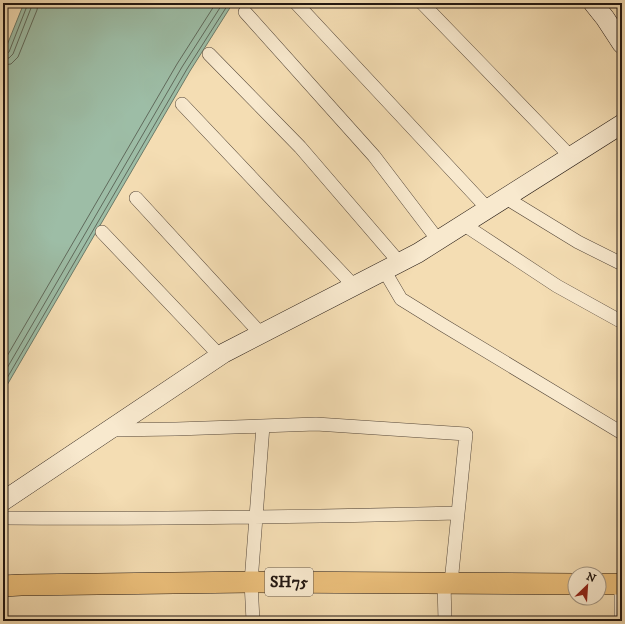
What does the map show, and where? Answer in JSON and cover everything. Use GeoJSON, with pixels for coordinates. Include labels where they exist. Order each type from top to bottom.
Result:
{"type":"FeatureCollection","features":[{"type":"Feature","properties":{"kind":"main road","name":"SH75"},"geometry":{"type":"LineString","coordinates":[[3,586],[252,582],[567,584]]}},
{"type":"Feature","properties":{"kind":"main road"},"geometry":{"type":"LineString","coordinates":[[607,584],[622,584]]}},
{"type":"Feature","properties":{"kind":"street"},"geometry":{"type":"LineString","coordinates":[[296,3],[488,209]]}},
{"type":"Feature","properties":{"kind":"street"},"geometry":{"type":"LineString","coordinates":[[422,3],[571,156]]}},
{"type":"Feature","properties":{"kind":"street"},"geometry":{"type":"LineString","coordinates":[[593,3],[622,44]]}},
{"type":"Feature","properties":{"kind":"street"},"geometry":{"type":"LineString","coordinates":[[244,12],[374,156],[438,240]]}},
{"type":"Feature","properties":{"kind":"street"},"geometry":{"type":"LineString","coordinates":[[209,54],[300,147],[392,266],[401,299],[622,433]]}},
{"type":"Feature","properties":{"kind":"street"},"geometry":{"type":"LineString","coordinates":[[182,104],[354,286]]}},
{"type":"Feature","properties":{"kind":"street"},"geometry":{"type":"LineString","coordinates":[[3,501],[220,356],[418,253],[622,124]]}},
{"type":"Feature","properties":{"kind":"street"},"geometry":{"type":"LineString","coordinates":[[136,198],[261,334]]}},
{"type":"Feature","properties":{"kind":"street"},"geometry":{"type":"LineString","coordinates":[[506,198],[578,242],[622,264]]}},
{"type":"Feature","properties":{"kind":"street"},"geometry":{"type":"LineString","coordinates":[[463,224],[557,286],[622,322]]}},
{"type":"Feature","properties":{"kind":"street"},"geometry":{"type":"LineString","coordinates":[[102,232],[220,356]]}},
{"type":"Feature","properties":{"kind":"street"},"geometry":{"type":"LineString","coordinates":[[109,430],[316,424],[466,434],[458,513],[448,583],[445,621]]}},
{"type":"Feature","properties":{"kind":"street"},"geometry":{"type":"LineString","coordinates":[[253,621],[252,582],[263,426]]}},
{"type":"Feature","properties":{"kind":"street"},"geometry":{"type":"LineString","coordinates":[[3,518],[126,519],[458,513]]}},
{"type":"Feature","properties":{"kind":"street"},"geometry":{"type":"LineString","coordinates":[[621,621],[622,584]]}},
{"type":"Feature","properties":{"kind":"water"},"geometry":{"type":"Polygon","coordinates":[[[24,3],[233,3],[190,71],[3,392],[3,55],[24,3]]]}}]}
